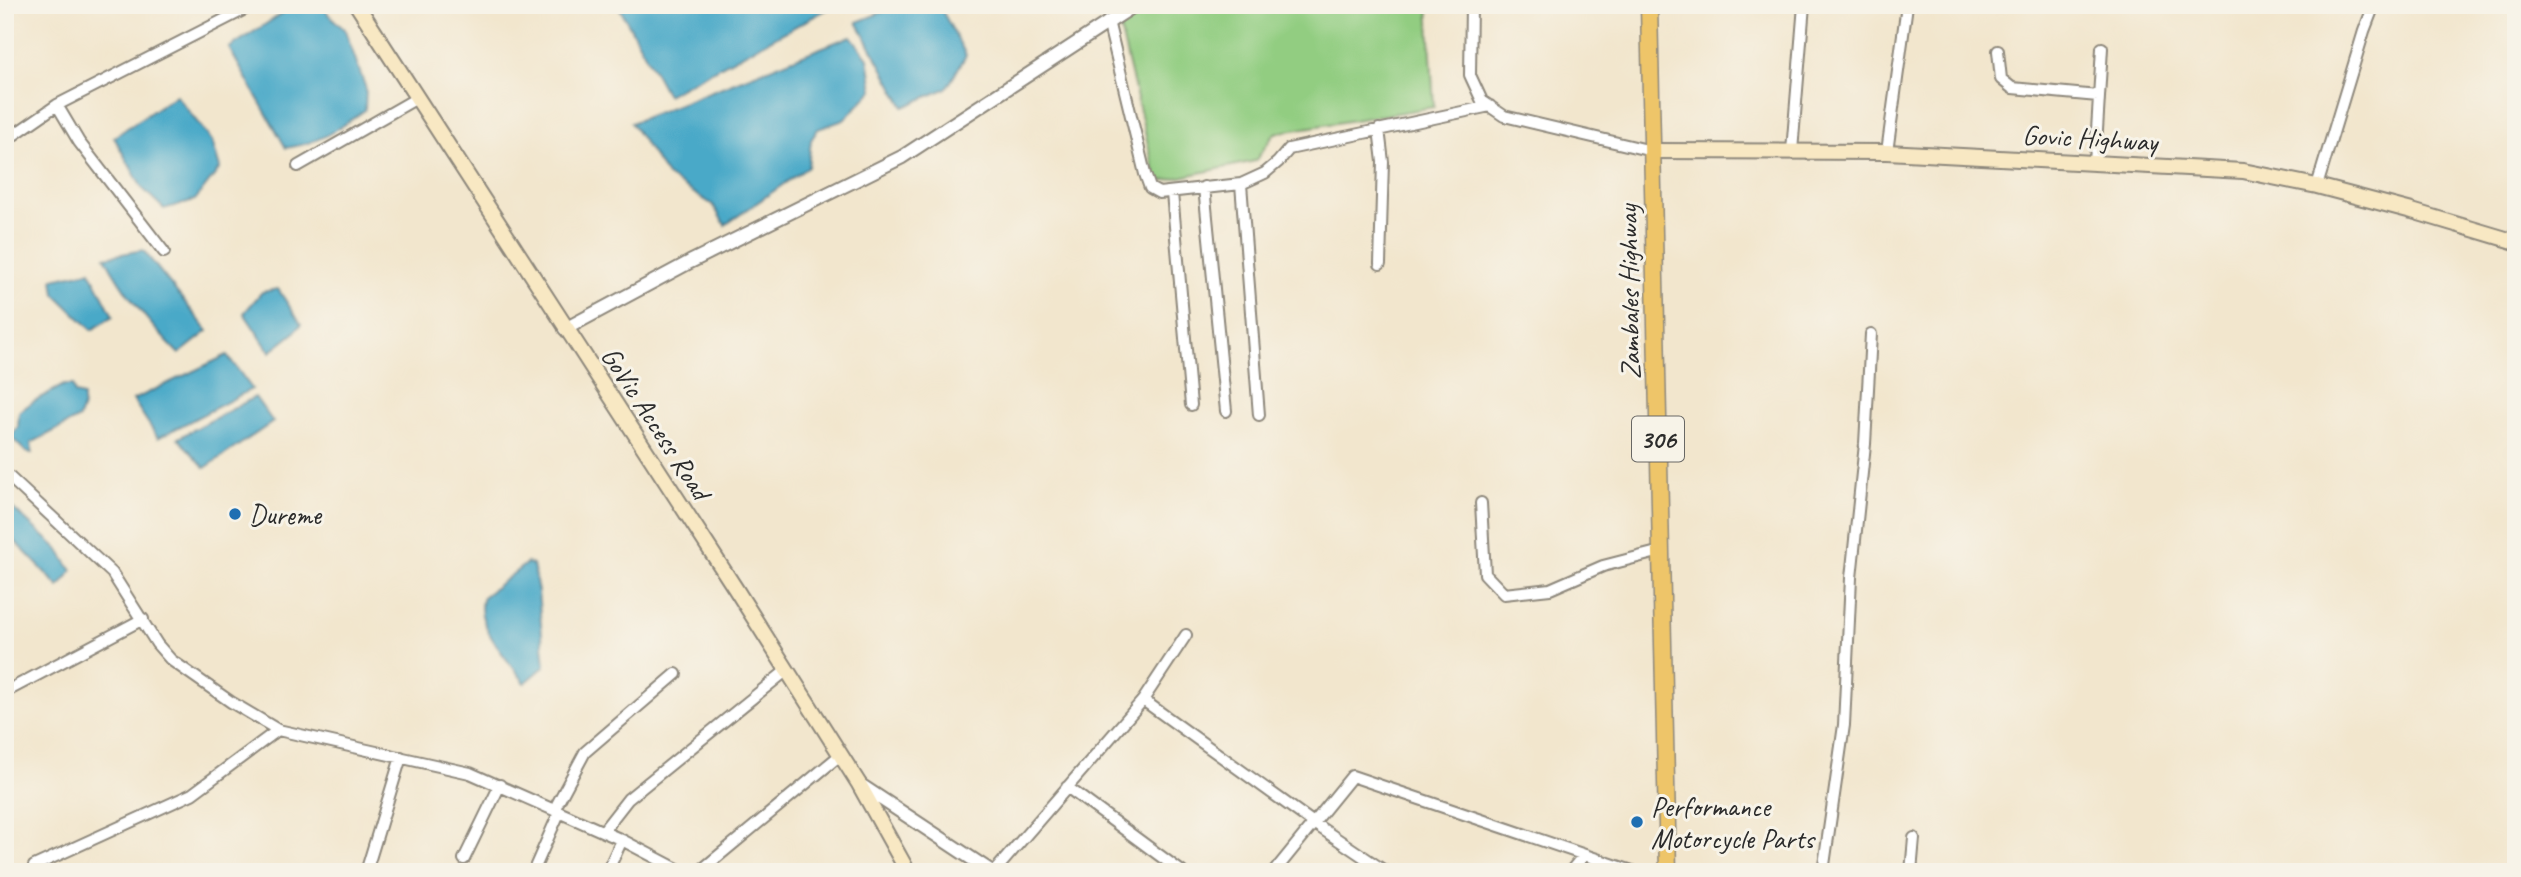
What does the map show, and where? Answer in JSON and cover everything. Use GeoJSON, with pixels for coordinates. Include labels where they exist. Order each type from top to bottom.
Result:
{"type":"FeatureCollection","features":[{"type":"Feature","properties":{"kind":"main road","name":"GoVic Access Road"},"geometry":{"type":"LineString","coordinates":[[357,5],[787,670],[859,784],[908,872]]}},
{"type":"Feature","properties":{"kind":"main road","name":"Zambales Highway"},"geometry":{"type":"LineString","coordinates":[[1649,5],[1668,872]]}},
{"type":"Feature","properties":{"kind":"main road","name":"Govic Highway"},"geometry":{"type":"LineString","coordinates":[[1652,151],[1887,152],[2243,171],[2317,186],[2516,242]]}},
{"type":"Feature","properties":{"kind":"street"},"geometry":{"type":"LineString","coordinates":[[5,141],[57,105],[253,5]]}},
{"type":"Feature","properties":{"kind":"street"},"geometry":{"type":"LineString","coordinates":[[565,329],[690,262],[902,157],[1135,5]]}},
{"type":"Feature","properties":{"kind":"street"},"geometry":{"type":"LineString","coordinates":[[1471,5],[1470,75],[1482,101],[1504,116],[1652,151]]}},
{"type":"Feature","properties":{"kind":"street"},"geometry":{"type":"LineString","coordinates":[[1792,151],[1804,5]]}},
{"type":"Feature","properties":{"kind":"street"},"geometry":{"type":"LineString","coordinates":[[1887,152],[1907,5]]}},
{"type":"Feature","properties":{"kind":"street"},"geometry":{"type":"LineString","coordinates":[[2317,186],[2374,5]]}},
{"type":"Feature","properties":{"kind":"street"},"geometry":{"type":"LineString","coordinates":[[1108,21],[1145,174],[1150,188],[1159,193],[1241,184],[1265,173],[1289,149],[1490,106]]}},
{"type":"Feature","properties":{"kind":"street"},"geometry":{"type":"LineString","coordinates":[[2095,163],[2102,48]]}},
{"type":"Feature","properties":{"kind":"street"},"geometry":{"type":"LineString","coordinates":[[1998,51],[2001,79],[2012,88],[2098,96]]}},
{"type":"Feature","properties":{"kind":"street"},"geometry":{"type":"LineString","coordinates":[[298,166],[418,98]]}},
{"type":"Feature","properties":{"kind":"street"},"geometry":{"type":"LineString","coordinates":[[57,105],[79,142],[164,252]]}},
{"type":"Feature","properties":{"kind":"street"},"geometry":{"type":"LineString","coordinates":[[1379,130],[1382,162],[1380,264]]}},
{"type":"Feature","properties":{"kind":"street"},"geometry":{"type":"LineString","coordinates":[[1241,184],[1259,415]]}},
{"type":"Feature","properties":{"kind":"street"},"geometry":{"type":"LineString","coordinates":[[1204,187],[1226,411]]}},
{"type":"Feature","properties":{"kind":"street"},"geometry":{"type":"LineString","coordinates":[[1172,193],[1191,405]]}},
{"type":"Feature","properties":{"kind":"street"},"geometry":{"type":"LineString","coordinates":[[1823,872],[1844,725],[1851,578],[1865,444],[1871,334]]}},
{"type":"Feature","properties":{"kind":"street"},"geometry":{"type":"LineString","coordinates":[[6,475],[112,573],[157,644],[171,660],[231,702],[278,730],[470,773],[603,831],[682,872]]}},
{"type":"Feature","properties":{"kind":"street"},"geometry":{"type":"LineString","coordinates":[[1481,503],[1485,574],[1504,594],[1550,589],[1603,566],[1661,551]]}},
{"type":"Feature","properties":{"kind":"street"},"geometry":{"type":"LineString","coordinates":[[5,692],[143,619]]}},
{"type":"Feature","properties":{"kind":"street"},"geometry":{"type":"LineString","coordinates":[[859,784],[993,872],[1143,700],[1186,635]]}},
{"type":"Feature","properties":{"kind":"street"},"geometry":{"type":"LineString","coordinates":[[603,831],[628,799],[787,670]]}},
{"type":"Feature","properties":{"kind":"street"},"geometry":{"type":"LineString","coordinates":[[533,872],[557,811],[585,752],[676,674]]}},
{"type":"Feature","properties":{"kind":"street"},"geometry":{"type":"LineString","coordinates":[[1143,700],[1385,872]]}},
{"type":"Feature","properties":{"kind":"street"},"geometry":{"type":"LineString","coordinates":[[34,866],[192,794],[278,730]]}},
{"type":"Feature","properties":{"kind":"street"},"geometry":{"type":"LineString","coordinates":[[699,872],[839,756]]}},
{"type":"Feature","properties":{"kind":"street"},"geometry":{"type":"LineString","coordinates":[[366,872],[401,757]]}},
{"type":"Feature","properties":{"kind":"street"},"geometry":{"type":"LineString","coordinates":[[1274,872],[1352,776],[1635,872]]}},
{"type":"Feature","properties":{"kind":"street"},"geometry":{"type":"LineString","coordinates":[[464,859],[500,785]]}},
{"type":"Feature","properties":{"kind":"street"},"geometry":{"type":"LineString","coordinates":[[1067,787],[1182,872]]}},
{"type":"Feature","properties":{"kind":"street"},"geometry":{"type":"LineString","coordinates":[[1911,872],[1914,838]]}},
{"type":"Feature","properties":{"kind":"street"},"geometry":{"type":"LineString","coordinates":[[607,872],[622,840]]}},
{"type":"Feature","properties":{"kind":"street"},"geometry":{"type":"LineString","coordinates":[[1570,872],[1584,855]]}},
{"type":"Feature","properties":{"kind":"green space"},"geometry":{"type":"Polygon","coordinates":[[[1150,5],[1428,5],[1434,107],[1275,133],[1255,161],[1157,182],[1119,24],[1150,5]]]}},
{"type":"Feature","properties":{"kind":"water"},"geometry":{"type":"Polygon","coordinates":[[[295,5],[324,5],[328,14],[345,30],[366,89],[365,110],[319,139],[286,148],[229,48],[295,5]]]}},
{"type":"Feature","properties":{"kind":"water"},"geometry":{"type":"Polygon","coordinates":[[[618,5],[835,5],[667,95],[618,5]]]}},
{"type":"Feature","properties":{"kind":"water"},"geometry":{"type":"Polygon","coordinates":[[[900,5],[939,5],[966,55],[947,88],[904,107],[857,22],[900,5]]]}},
{"type":"Feature","properties":{"kind":"water"},"geometry":{"type":"Polygon","coordinates":[[[851,36],[868,58],[873,90],[844,120],[818,129],[811,140],[808,167],[725,225],[713,205],[667,176],[631,123],[851,36]]]}},
{"type":"Feature","properties":{"kind":"water"},"geometry":{"type":"Polygon","coordinates":[[[176,95],[212,141],[220,168],[195,200],[164,209],[142,188],[114,137],[176,95]]]}},
{"type":"Feature","properties":{"kind":"water"},"geometry":{"type":"Polygon","coordinates":[[[143,250],[208,331],[179,354],[138,308],[105,257],[143,250]]]}},
{"type":"Feature","properties":{"kind":"water"},"geometry":{"type":"Polygon","coordinates":[[[90,271],[113,316],[92,330],[55,294],[53,279],[90,271]]]}},
{"type":"Feature","properties":{"kind":"water"},"geometry":{"type":"Polygon","coordinates":[[[278,289],[301,324],[270,352],[244,313],[262,292],[278,289]]]}},
{"type":"Feature","properties":{"kind":"water"},"geometry":{"type":"Polygon","coordinates":[[[227,355],[252,389],[158,438],[133,400],[227,355]]]}},
{"type":"Feature","properties":{"kind":"water"},"geometry":{"type":"Polygon","coordinates":[[[64,385],[72,385],[75,394],[83,396],[79,418],[31,443],[32,453],[26,452],[11,437],[18,427],[19,412],[64,385]]]}},
{"type":"Feature","properties":{"kind":"water"},"geometry":{"type":"Polygon","coordinates":[[[255,397],[273,422],[205,468],[178,438],[255,397]]]}},
{"type":"Feature","properties":{"kind":"water"},"geometry":{"type":"Polygon","coordinates":[[[10,506],[58,549],[72,571],[59,587],[5,531],[5,509],[10,506]]]}},
{"type":"Feature","properties":{"kind":"water"},"geometry":{"type":"Polygon","coordinates":[[[527,563],[533,565],[538,592],[545,666],[525,683],[494,642],[481,607],[483,597],[527,563]]]}},
{"type":"Feature","properties":{"kind":"place","name":"Dureme"},"geometry":{"type":"Point","coordinates":[235,514]}},
{"type":"Feature","properties":{"kind":"place","name":"Performance Motorcycle Parts"},"geometry":{"type":"Point","coordinates":[1637,822]}}]}
